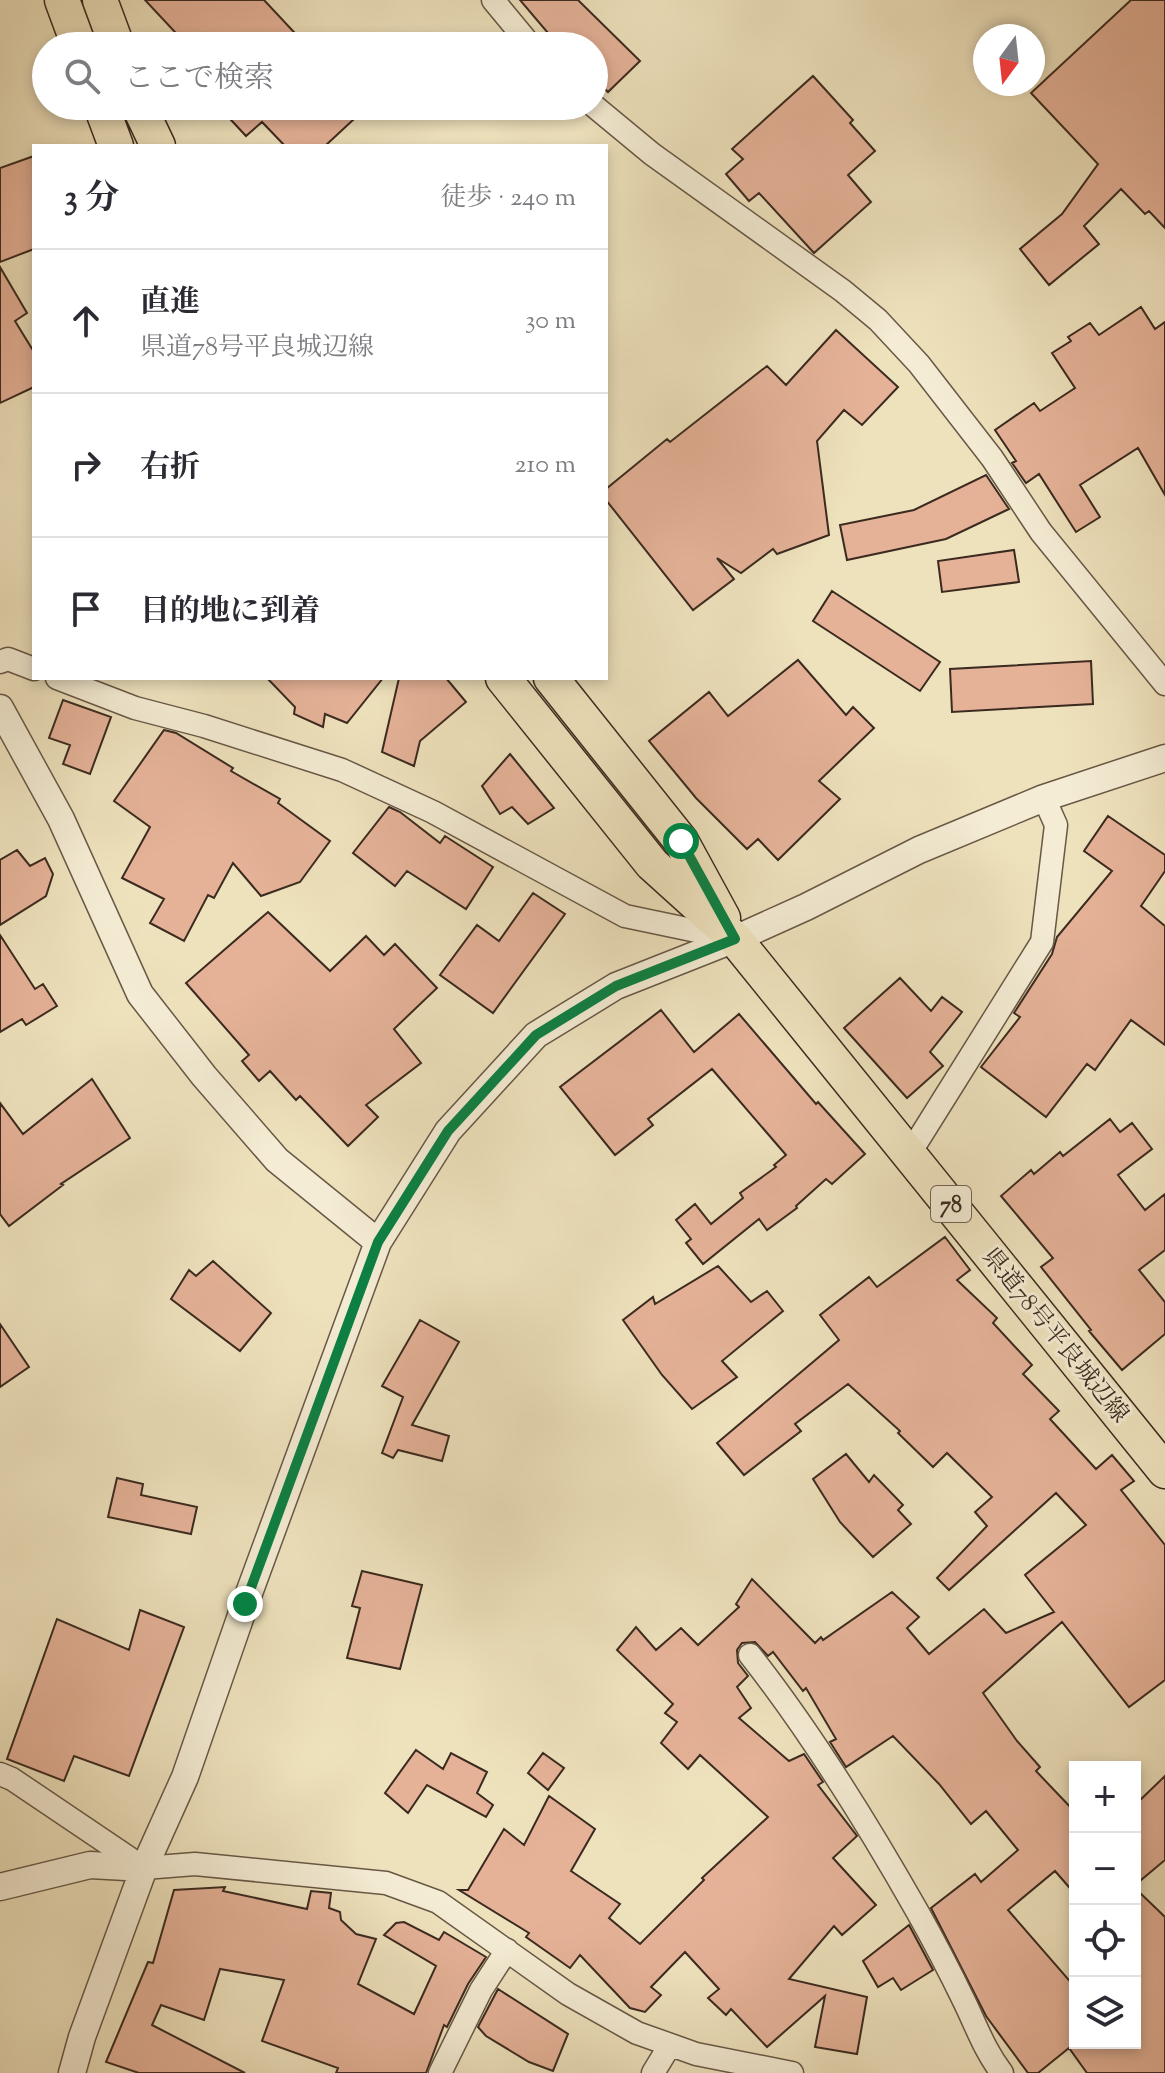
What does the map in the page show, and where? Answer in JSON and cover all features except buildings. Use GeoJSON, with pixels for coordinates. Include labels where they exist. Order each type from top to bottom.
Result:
{"type":"FeatureCollection","features":[{"type":"Feature","properties":{"kind":"main road"},"geometry":{"type":"LineString","coordinates":[[62,0],[74,32]]}},
{"type":"Feature","properties":{"kind":"main road"},"geometry":{"type":"LineString","coordinates":[[100,0],[112,32]]}},
{"type":"Feature","properties":{"kind":"main road"},"geometry":{"type":"LineString","coordinates":[[106,120],[115,144]]}},
{"type":"Feature","properties":{"kind":"main road"},"geometry":{"type":"LineString","coordinates":[[146,120],[157,144]]}},
{"type":"Feature","properties":{"kind":"main road","name":"県道78号平良城辺線"},"geometry":{"type":"LineString","coordinates":[[505,680],[652,864],[735,939],[1165,1471]]}},
{"type":"Feature","properties":{"kind":"main road","name":"県道78号平良城辺線"},"geometry":{"type":"LineString","coordinates":[[553,680],[681,841],[735,939]]}},
{"type":"Feature","properties":{"kind":"street"},"geometry":{"type":"LineString","coordinates":[[493,0],[519,32]]}},
{"type":"Feature","properties":{"kind":"street"},"geometry":{"type":"LineString","coordinates":[[608,118],[652,154],[843,291],[878,320],[919,364],[992,458],[1041,532],[1165,684]]}},
{"type":"Feature","properties":{"kind":"street"},"geometry":{"type":"LineString","coordinates":[[0,662],[8,659],[32,668]]}},
{"type":"Feature","properties":{"kind":"street"},"geometry":{"type":"LineString","coordinates":[[62,680],[135,708],[204,726],[342,770],[433,812],[625,916],[735,939]]}},
{"type":"Feature","properties":{"kind":"street"},"geometry":{"type":"LineString","coordinates":[[0,708],[61,819],[140,994],[204,1076],[277,1160],[378,1242]]}},
{"type":"Feature","properties":{"kind":"street"},"geometry":{"type":"LineString","coordinates":[[72,2073],[82,2037],[144,1868],[185,1777],[378,1242],[448,1131],[536,1035],[616,986],[735,939],[919,850],[1044,798],[1165,758]]}},
{"type":"Feature","properties":{"kind":"street"},"geometry":{"type":"LineString","coordinates":[[910,1153],[1042,942],[1056,825],[1044,798]]}},
{"type":"Feature","properties":{"kind":"street"},"geometry":{"type":"LineString","coordinates":[[750,1655],[846,1793],[918,1912],[966,2004],[988,2055],[1002,2073]]}},
{"type":"Feature","properties":{"kind":"street"},"geometry":{"type":"LineString","coordinates":[[0,1774],[144,1868]]}},
{"type":"Feature","properties":{"kind":"street"},"geometry":{"type":"LineString","coordinates":[[0,1887],[90,1865],[144,1868],[195,1864],[386,1883],[438,1902],[568,1994],[637,2033],[696,2054],[792,2073]]}},
{"type":"Feature","properties":{"kind":"street"},"geometry":{"type":"LineString","coordinates":[[440,2073],[481,1990],[507,1950]]}},
{"type":"Feature","properties":{"kind":"street"},"geometry":{"type":"LineString","coordinates":[[653,2073],[670,2045]]}},
{"type":"Feature","properties":{"kind":"route"},"geometry":{"type":"LineString","coordinates":[[245,1604],[378,1242],[448,1131],[536,1035],[616,986],[735,939],[681,841]]}}]}
